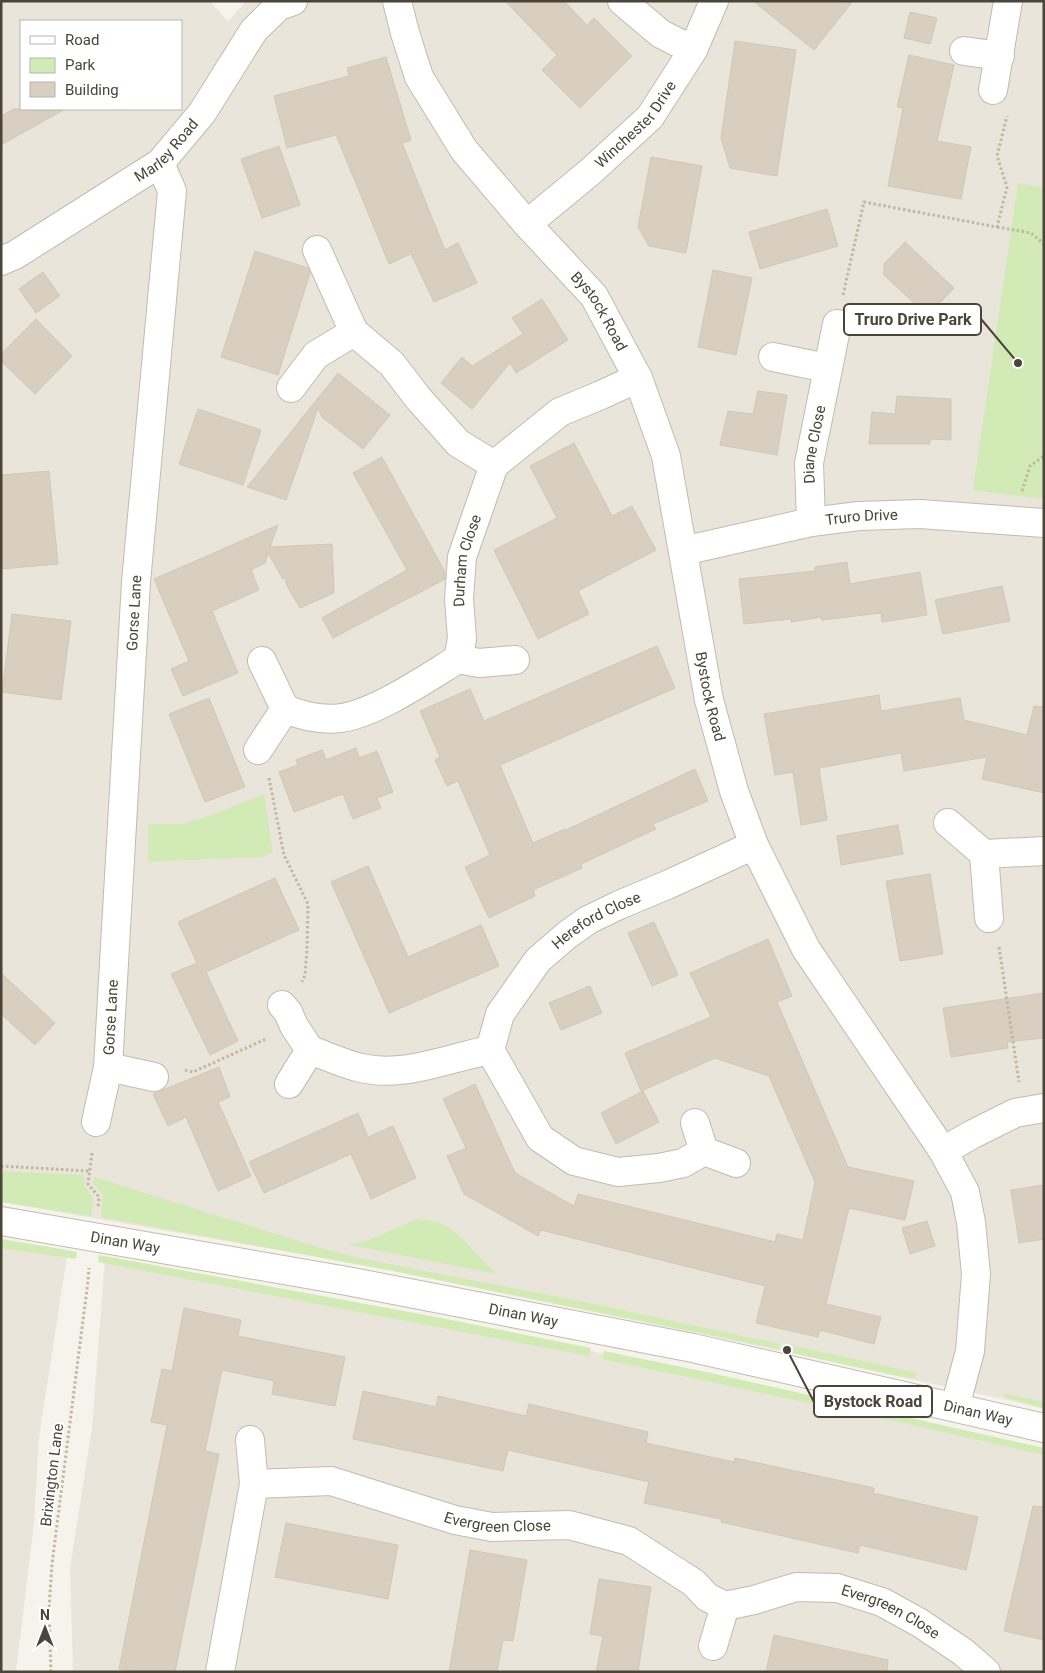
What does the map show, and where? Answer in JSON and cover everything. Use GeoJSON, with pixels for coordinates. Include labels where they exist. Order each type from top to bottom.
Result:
{"type":"FeatureCollection","features":[{"type":"Feature","properties":{"kind":"street","name":"Marley Road"},"geometry":{"type":"LineString","coordinates":[[1,261],[15,255],[160,163],[202,113],[254,30],[279,6],[293,1]]}},
{"type":"Feature","properties":{"kind":"street","name":"Bystock Road"},"geometry":{"type":"LineString","coordinates":[[397,1],[404,33],[418,77],[464,150],[527,224],[594,296],[638,378],[666,456],[709,700],[734,791],[754,845],[806,949],[943,1151],[965,1192],[971,1222],[976,1274],[970,1351],[954,1407]]}},
{"type":"Feature","properties":{"kind":"street"},"geometry":{"type":"LineString","coordinates":[[622,1],[661,34],[693,50]]}},
{"type":"Feature","properties":{"kind":"street","name":"Winchester Drive"},"geometry":{"type":"LineString","coordinates":[[527,224],[590,172],[650,117],[693,50],[714,1]]}},
{"type":"Feature","properties":{"kind":"street"},"geometry":{"type":"LineString","coordinates":[[964,51],[996,74],[1008,1]]}},
{"type":"Feature","properties":{"kind":"street","name":"Gorse Lane"},"geometry":{"type":"LineString","coordinates":[[96,1122],[108,1067],[136,582],[172,191],[160,163]]}},
{"type":"Feature","properties":{"kind":"street"},"geometry":{"type":"LineString","coordinates":[[317,250],[354,332],[392,364],[418,398],[458,443],[494,465],[560,412],[601,396],[638,378]]}},
{"type":"Feature","properties":{"kind":"street","name":"Diane Close"},"geometry":{"type":"LineString","coordinates":[[811,522],[809,463],[837,324]]}},
{"type":"Feature","properties":{"kind":"street"},"geometry":{"type":"LineString","coordinates":[[291,388],[316,355],[354,332]]}},
{"type":"Feature","properties":{"kind":"street"},"geometry":{"type":"LineString","coordinates":[[772,358],[828,368]]}},
{"type":"Feature","properties":{"kind":"street","name":"Durham Close"},"geometry":{"type":"LineString","coordinates":[[458,659],[462,639],[459,599],[462,557],[494,465]]}},
{"type":"Feature","properties":{"kind":"street","name":"Truro Drive"},"geometry":{"type":"LineString","coordinates":[[683,551],[811,522],[859,516],[920,514],[1044,524]]}},
{"type":"Feature","properties":{"kind":"street"},"geometry":{"type":"LineString","coordinates":[[262,661],[285,709],[301,715],[323,719],[354,715],[408,690],[458,659],[479,663],[515,660]]}},
{"type":"Feature","properties":{"kind":"street"},"geometry":{"type":"LineString","coordinates":[[263,762],[285,709]]}},
{"type":"Feature","properties":{"kind":"street"},"geometry":{"type":"LineString","coordinates":[[948,823],[984,854],[1044,851]]}},
{"type":"Feature","properties":{"kind":"street","name":"Hereford Close"},"geometry":{"type":"LineString","coordinates":[[490,1050],[500,1014],[538,960],[567,935],[588,920],[619,905],[668,886],[754,845]]}},
{"type":"Feature","properties":{"kind":"street"},"geometry":{"type":"LineString","coordinates":[[984,854],[988,918]]}},
{"type":"Feature","properties":{"kind":"street"},"geometry":{"type":"LineString","coordinates":[[288,1014],[310,1050],[361,1068],[398,1071],[490,1050],[540,1138],[574,1161],[618,1172],[659,1168],[683,1163],[704,1151]]}},
{"type":"Feature","properties":{"kind":"street"},"geometry":{"type":"LineString","coordinates":[[289,1084],[310,1050]]}},
{"type":"Feature","properties":{"kind":"street","name":"Gorse Lane"},"geometry":{"type":"LineString","coordinates":[[108,1067],[154,1076]]}},
{"type":"Feature","properties":{"kind":"street"},"geometry":{"type":"LineString","coordinates":[[943,1151],[1016,1113],[1035,1109]]}},
{"type":"Feature","properties":{"kind":"street"},"geometry":{"type":"LineString","coordinates":[[695,1123],[704,1151]]}},
{"type":"Feature","properties":{"kind":"street"},"geometry":{"type":"LineString","coordinates":[[704,1151],[736,1163]]}},
{"type":"Feature","properties":{"kind":"street","name":"Dinan Way"},"geometry":{"type":"LineString","coordinates":[[1,1221],[348,1281],[693,1348],[1044,1428]]}},
{"type":"Feature","properties":{"kind":"street"},"geometry":{"type":"LineString","coordinates":[[220,1672],[254,1484],[250,1440]]}},
{"type":"Feature","properties":{"kind":"street","name":"Evergreen Close"},"geometry":{"type":"LineString","coordinates":[[254,1484],[331,1481],[455,1520],[492,1527],[570,1525],[629,1541],[694,1583],[707,1597],[724,1606],[754,1600],[796,1587],[837,1588],[890,1606],[920,1623],[986,1672]]}},
{"type":"Feature","properties":{"kind":"street"},"geometry":{"type":"LineString","coordinates":[[713,1646],[724,1606]]}},
{"type":"Feature","properties":{"kind":"path"},"geometry":{"type":"LineString","coordinates":[[996,74],[1011,102],[997,156],[1007,187],[996,227]]}},
{"type":"Feature","properties":{"kind":"path"},"geometry":{"type":"LineString","coordinates":[[837,324],[864,202],[1031,233],[1044,244]]}},
{"type":"Feature","properties":{"kind":"path"},"geometry":{"type":"LineString","coordinates":[[1016,521],[1021,495],[1030,466],[1044,456]]}},
{"type":"Feature","properties":{"kind":"path"},"geometry":{"type":"LineString","coordinates":[[154,1076],[163,1066],[193,1072],[288,1014],[305,975],[308,904],[284,855],[263,762]]}},
{"type":"Feature","properties":{"kind":"path"},"geometry":{"type":"LineString","coordinates":[[988,918],[996,931],[1020,1085],[1035,1109]]}},
{"type":"Feature","properties":{"kind":"path"},"geometry":{"type":"LineString","coordinates":[[1,1166],[89,1171],[88,1184],[99,1196],[94,1236]]}},
{"type":"Feature","properties":{"kind":"path"},"geometry":{"type":"LineString","coordinates":[[89,1266],[98,1268]]}},
{"type":"Feature","properties":{"kind":"path","name":"Brixington Lane"},"geometry":{"type":"LineString","coordinates":[[51,1672],[49,1610],[52,1564],[88,1281]]}},
{"type":"Feature","properties":{"kind":"shaded area"},"geometry":{"type":"Polygon","coordinates":[[[1,1],[210,1],[228,22],[246,1],[1044,1],[1044,1408],[702,1334],[359,1264],[1,1202],[1,1]]]}},
{"type":"Feature","properties":{"kind":"shaded area"},"geometry":{"type":"Polygon","coordinates":[[[1,1239],[68,1250],[39,1437],[34,1523],[16,1672],[1,1672],[1,1239]]]}},
{"type":"Feature","properties":{"kind":"shaded area"},"geometry":{"type":"Polygon","coordinates":[[[105,1258],[390,1310],[707,1375],[1044,1452],[1044,1672],[73,1672],[70,1568],[92,1428],[105,1258]]]}},
{"type":"Feature","properties":{"kind":"green space"},"geometry":{"type":"Polygon","coordinates":[[[1018,183],[1044,188],[1044,499],[973,490],[1018,183]]]}},
{"type":"Feature","properties":{"kind":"green space"},"geometry":{"type":"Polygon","coordinates":[[[264,794],[273,852],[262,857],[148,862],[148,824],[183,824],[264,794]]]}},
{"type":"Feature","properties":{"kind":"green space"},"geometry":{"type":"Polygon","coordinates":[[[1,1171],[84,1175],[84,1185],[93,1198],[91,1216],[1,1202],[1,1171]]]}},
{"type":"Feature","properties":{"kind":"green space"},"geometry":{"type":"Polygon","coordinates":[[[94,1177],[324,1249],[364,1259],[589,1303],[780,1344],[779,1349],[409,1274],[101,1217],[103,1195],[93,1183],[94,1177]]]}},
{"type":"Feature","properties":{"kind":"green space"},"geometry":{"type":"Polygon","coordinates":[[[417,1219],[430,1220],[446,1226],[461,1238],[497,1274],[346,1244],[364,1242],[417,1219]]]}},
{"type":"Feature","properties":{"kind":"green space"},"geometry":{"type":"Polygon","coordinates":[[[1,1239],[77,1252],[76,1259],[1,1248],[1,1239]]]}},
{"type":"Feature","properties":{"kind":"green space"},"geometry":{"type":"Polygon","coordinates":[[[99,1255],[431,1316],[591,1348],[589,1356],[98,1262],[99,1255]]]}},
{"type":"Feature","properties":{"kind":"green space"},"geometry":{"type":"Polygon","coordinates":[[[795,1346],[917,1373],[915,1378],[903,1377],[793,1353],[795,1346]]]}},
{"type":"Feature","properties":{"kind":"green space"},"geometry":{"type":"Polygon","coordinates":[[[604,1351],[1044,1448],[1044,1455],[890,1420],[602,1359],[604,1351]]]}},
{"type":"Feature","properties":{"kind":"green space"},"geometry":{"type":"Polygon","coordinates":[[[1002,1393],[1044,1402],[1044,1409],[1005,1397],[1002,1393]]]}},
{"type":"Feature","properties":{"kind":"building"},"geometry":{"type":"Polygon","coordinates":[[[505,1],[564,1],[587,25],[594,18],[632,56],[580,108],[542,70],[557,55],[505,1]]]}},
{"type":"Feature","properties":{"kind":"building"},"geometry":{"type":"Polygon","coordinates":[[[753,1],[853,1],[814,50],[753,1]]]}},
{"type":"Feature","properties":{"kind":"building"},"geometry":{"type":"Polygon","coordinates":[[[910,12],[937,18],[930,44],[904,38],[910,12]]]}},
{"type":"Feature","properties":{"kind":"building"},"geometry":{"type":"Polygon","coordinates":[[[735,41],[796,50],[777,176],[730,168],[721,138],[735,41]]]}},
{"type":"Feature","properties":{"kind":"building"},"geometry":{"type":"Polygon","coordinates":[[[909,55],[954,65],[937,141],[971,147],[961,199],[888,186],[903,108],[897,107],[909,55]]]}},
{"type":"Feature","properties":{"kind":"building"},"geometry":{"type":"Polygon","coordinates":[[[386,57],[411,140],[402,143],[445,250],[458,243],[477,283],[434,302],[411,254],[389,264],[336,135],[287,148],[274,96],[349,76],[347,68],[386,57]]]}},
{"type":"Feature","properties":{"kind":"building"},"geometry":{"type":"Polygon","coordinates":[[[14,109],[63,110],[1,145],[1,116],[14,109]]]}},
{"type":"Feature","properties":{"kind":"building"},"geometry":{"type":"Polygon","coordinates":[[[279,146],[300,205],[262,218],[241,159],[279,146]]]}},
{"type":"Feature","properties":{"kind":"building"},"geometry":{"type":"Polygon","coordinates":[[[651,157],[702,166],[686,253],[649,246],[638,227],[651,157]]]}},
{"type":"Feature","properties":{"kind":"building"},"geometry":{"type":"Polygon","coordinates":[[[827,209],[838,246],[760,269],[749,232],[827,209]]]}},
{"type":"Feature","properties":{"kind":"building"},"geometry":{"type":"Polygon","coordinates":[[[905,242],[954,288],[928,316],[884,275],[884,264],[905,242]]]}},
{"type":"Feature","properties":{"kind":"building"},"geometry":{"type":"Polygon","coordinates":[[[255,251],[308,268],[310,273],[278,375],[221,357],[255,251]]]}},
{"type":"Feature","properties":{"kind":"building"},"geometry":{"type":"Polygon","coordinates":[[[713,270],[752,278],[736,355],[698,347],[713,270]]]}},
{"type":"Feature","properties":{"kind":"building"},"geometry":{"type":"Polygon","coordinates":[[[43,272],[60,296],[36,313],[19,289],[43,272]]]}},
{"type":"Feature","properties":{"kind":"building"},"geometry":{"type":"Polygon","coordinates":[[[542,299],[568,340],[516,373],[510,363],[472,409],[441,383],[462,357],[472,366],[523,334],[512,318],[542,299]]]}},
{"type":"Feature","properties":{"kind":"building"},"geometry":{"type":"Polygon","coordinates":[[[36,319],[72,356],[35,394],[1,361],[1,354],[36,319]]]}},
{"type":"Feature","properties":{"kind":"building"},"geometry":{"type":"Polygon","coordinates":[[[338,373],[390,415],[363,449],[322,417],[318,408],[286,500],[247,487],[338,373]]]}},
{"type":"Feature","properties":{"kind":"building"},"geometry":{"type":"Polygon","coordinates":[[[758,391],[787,395],[777,455],[720,445],[728,411],[753,414],[758,391]]]}},
{"type":"Feature","properties":{"kind":"building"},"geometry":{"type":"Polygon","coordinates":[[[897,396],[951,399],[951,440],[930,439],[930,444],[869,444],[872,412],[895,414],[897,396]]]}},
{"type":"Feature","properties":{"kind":"building"},"geometry":{"type":"Polygon","coordinates":[[[198,409],[261,430],[243,485],[179,464],[198,409]]]}},
{"type":"Feature","properties":{"kind":"building"},"geometry":{"type":"Polygon","coordinates":[[[574,443],[612,516],[632,506],[656,550],[578,591],[589,614],[538,639],[494,550],[557,518],[530,466],[574,443]]]}},
{"type":"Feature","properties":{"kind":"building"},"geometry":{"type":"Polygon","coordinates":[[[382,457],[445,572],[445,579],[333,638],[322,618],[407,570],[353,473],[382,457]]]}},
{"type":"Feature","properties":{"kind":"building"},"geometry":{"type":"Polygon","coordinates":[[[49,471],[58,564],[1,569],[1,475],[49,471]]]}},
{"type":"Feature","properties":{"kind":"building"},"geometry":{"type":"Polygon","coordinates":[[[278,525],[270,547],[332,544],[334,593],[300,608],[286,584],[286,578],[283,579],[268,553],[265,563],[251,570],[259,590],[212,611],[238,673],[183,696],[171,669],[189,661],[154,579],[278,525]]]}},
{"type":"Feature","properties":{"kind":"building"},"geometry":{"type":"Polygon","coordinates":[[[847,562],[850,584],[920,572],[927,615],[882,622],[881,613],[822,620],[821,617],[791,622],[791,619],[744,624],[739,579],[815,571],[815,567],[847,562]]]}},
{"type":"Feature","properties":{"kind":"building"},"geometry":{"type":"Polygon","coordinates":[[[1002,586],[1010,621],[943,634],[935,600],[1002,586]]]}},
{"type":"Feature","properties":{"kind":"building"},"geometry":{"type":"Polygon","coordinates":[[[12,614],[71,621],[61,700],[2,692],[12,614]]]}},
{"type":"Feature","properties":{"kind":"building"},"geometry":{"type":"Polygon","coordinates":[[[657,646],[675,688],[500,765],[533,843],[566,830],[695,769],[708,801],[653,824],[656,829],[581,864],[582,868],[533,890],[535,896],[489,918],[465,867],[490,855],[458,781],[447,786],[435,760],[440,757],[420,711],[470,689],[484,721],[657,646]]]}},
{"type":"Feature","properties":{"kind":"building"},"geometry":{"type":"Polygon","coordinates":[[[879,695],[881,711],[960,698],[964,720],[1027,735],[1034,706],[1044,707],[1044,793],[982,779],[987,757],[904,771],[901,753],[819,768],[827,820],[801,825],[793,772],[775,775],[764,714],[879,695]]]}},
{"type":"Feature","properties":{"kind":"building"},"geometry":{"type":"Polygon","coordinates":[[[209,698],[245,787],[205,802],[169,714],[209,698]]]}},
{"type":"Feature","properties":{"kind":"building"},"geometry":{"type":"Polygon","coordinates":[[[356,748],[359,758],[377,751],[393,792],[377,798],[381,808],[353,819],[343,794],[294,812],[279,772],[298,765],[296,760],[322,750],[326,760],[356,748]]]}},
{"type":"Feature","properties":{"kind":"building"},"geometry":{"type":"Polygon","coordinates":[[[898,825],[903,854],[841,865],[837,836],[898,825]]]}},
{"type":"Feature","properties":{"kind":"building"},"geometry":{"type":"Polygon","coordinates":[[[368,866],[408,957],[481,925],[499,966],[389,1013],[331,882],[368,866]]]}},
{"type":"Feature","properties":{"kind":"building"},"geometry":{"type":"Polygon","coordinates":[[[930,874],[943,954],[900,961],[886,881],[930,874]]]}},
{"type":"Feature","properties":{"kind":"building"},"geometry":{"type":"Polygon","coordinates":[[[275,878],[299,930],[206,972],[238,1041],[210,1055],[171,974],[197,963],[178,922],[275,878]]]}},
{"type":"Feature","properties":{"kind":"building"},"geometry":{"type":"Polygon","coordinates":[[[654,922],[678,975],[652,986],[628,933],[654,922]]]}},
{"type":"Feature","properties":{"kind":"building"},"geometry":{"type":"Polygon","coordinates":[[[768,939],[792,996],[777,1002],[848,1167],[914,1181],[905,1220],[849,1208],[826,1304],[881,1317],[874,1344],[820,1330],[818,1337],[756,1323],[765,1286],[541,1230],[538,1236],[464,1194],[447,1156],[466,1148],[443,1099],[475,1084],[515,1173],[574,1206],[578,1194],[775,1242],[777,1234],[803,1240],[815,1182],[769,1076],[715,1058],[641,1091],[625,1053],[711,1017],[690,973],[768,939]]]}},
{"type":"Feature","properties":{"kind":"building"},"geometry":{"type":"Polygon","coordinates":[[[1,973],[55,1023],[35,1045],[1,1014],[1,973]]]}},
{"type":"Feature","properties":{"kind":"building"},"geometry":{"type":"Polygon","coordinates":[[[590,986],[602,1013],[561,1030],[549,1003],[590,986]]]}},
{"type":"Feature","properties":{"kind":"building"},"geometry":{"type":"Polygon","coordinates":[[[1044,993],[1044,1038],[1007,1042],[1008,1048],[951,1057],[943,1008],[1044,993]]]}},
{"type":"Feature","properties":{"kind":"building"},"geometry":{"type":"Polygon","coordinates":[[[219,1067],[230,1097],[218,1102],[251,1176],[218,1191],[186,1117],[168,1126],[153,1094],[219,1067]]]}},
{"type":"Feature","properties":{"kind":"building"},"geometry":{"type":"Polygon","coordinates":[[[643,1091],[659,1122],[616,1144],[601,1113],[643,1091]]]}},
{"type":"Feature","properties":{"kind":"building"},"geometry":{"type":"Polygon","coordinates":[[[358,1113],[368,1137],[393,1126],[416,1178],[371,1199],[351,1154],[264,1193],[249,1162],[358,1113]]]}},
{"type":"Feature","properties":{"kind":"building"},"geometry":{"type":"Polygon","coordinates":[[[1044,1185],[1044,1239],[1019,1243],[1011,1190],[1044,1185]]]}},
{"type":"Feature","properties":{"kind":"building"},"geometry":{"type":"Polygon","coordinates":[[[927,1221],[935,1246],[910,1254],[902,1228],[927,1221]]]}},
{"type":"Feature","properties":{"kind":"building"},"geometry":{"type":"Polygon","coordinates":[[[184,1308],[241,1320],[238,1336],[345,1357],[335,1406],[272,1394],[274,1381],[222,1370],[205,1451],[219,1454],[175,1672],[134,1672],[119,1669],[167,1425],[151,1422],[162,1369],[172,1371],[184,1308]]]}},
{"type":"Feature","properties":{"kind":"building"},"geometry":{"type":"Polygon","coordinates":[[[363,1391],[436,1407],[438,1396],[526,1416],[529,1404],[648,1432],[646,1443],[734,1462],[735,1458],[874,1488],[873,1493],[978,1517],[966,1570],[860,1545],[858,1553],[721,1522],[721,1519],[644,1503],[649,1482],[508,1450],[503,1471],[353,1439],[363,1391]]]}},
{"type":"Feature","properties":{"kind":"building"},"geometry":{"type":"Polygon","coordinates":[[[1033,1506],[1044,1507],[1044,1640],[1004,1631],[1033,1506]]]}},
{"type":"Feature","properties":{"kind":"building"},"geometry":{"type":"Polygon","coordinates":[[[286,1523],[398,1545],[388,1599],[275,1577],[286,1523]]]}},
{"type":"Feature","properties":{"kind":"building"},"geometry":{"type":"Polygon","coordinates":[[[470,1550],[527,1560],[513,1641],[503,1640],[497,1672],[449,1672],[470,1550]]]}},
{"type":"Feature","properties":{"kind":"building"},"geometry":{"type":"Polygon","coordinates":[[[599,1579],[651,1587],[638,1672],[596,1672],[603,1636],[590,1634],[599,1579]]]}},
{"type":"Feature","properties":{"kind":"building"},"geometry":{"type":"Polygon","coordinates":[[[774,1635],[888,1660],[887,1672],[766,1672],[774,1635]]]}},
{"type":"Feature","properties":{"kind":"place","name":"Truro Drive Park"},"geometry":{"type":"Point","coordinates":[1018,363]}},
{"type":"Feature","properties":{"kind":"place","name":"Bystock Road"},"geometry":{"type":"Point","coordinates":[787,1350]}}]}
